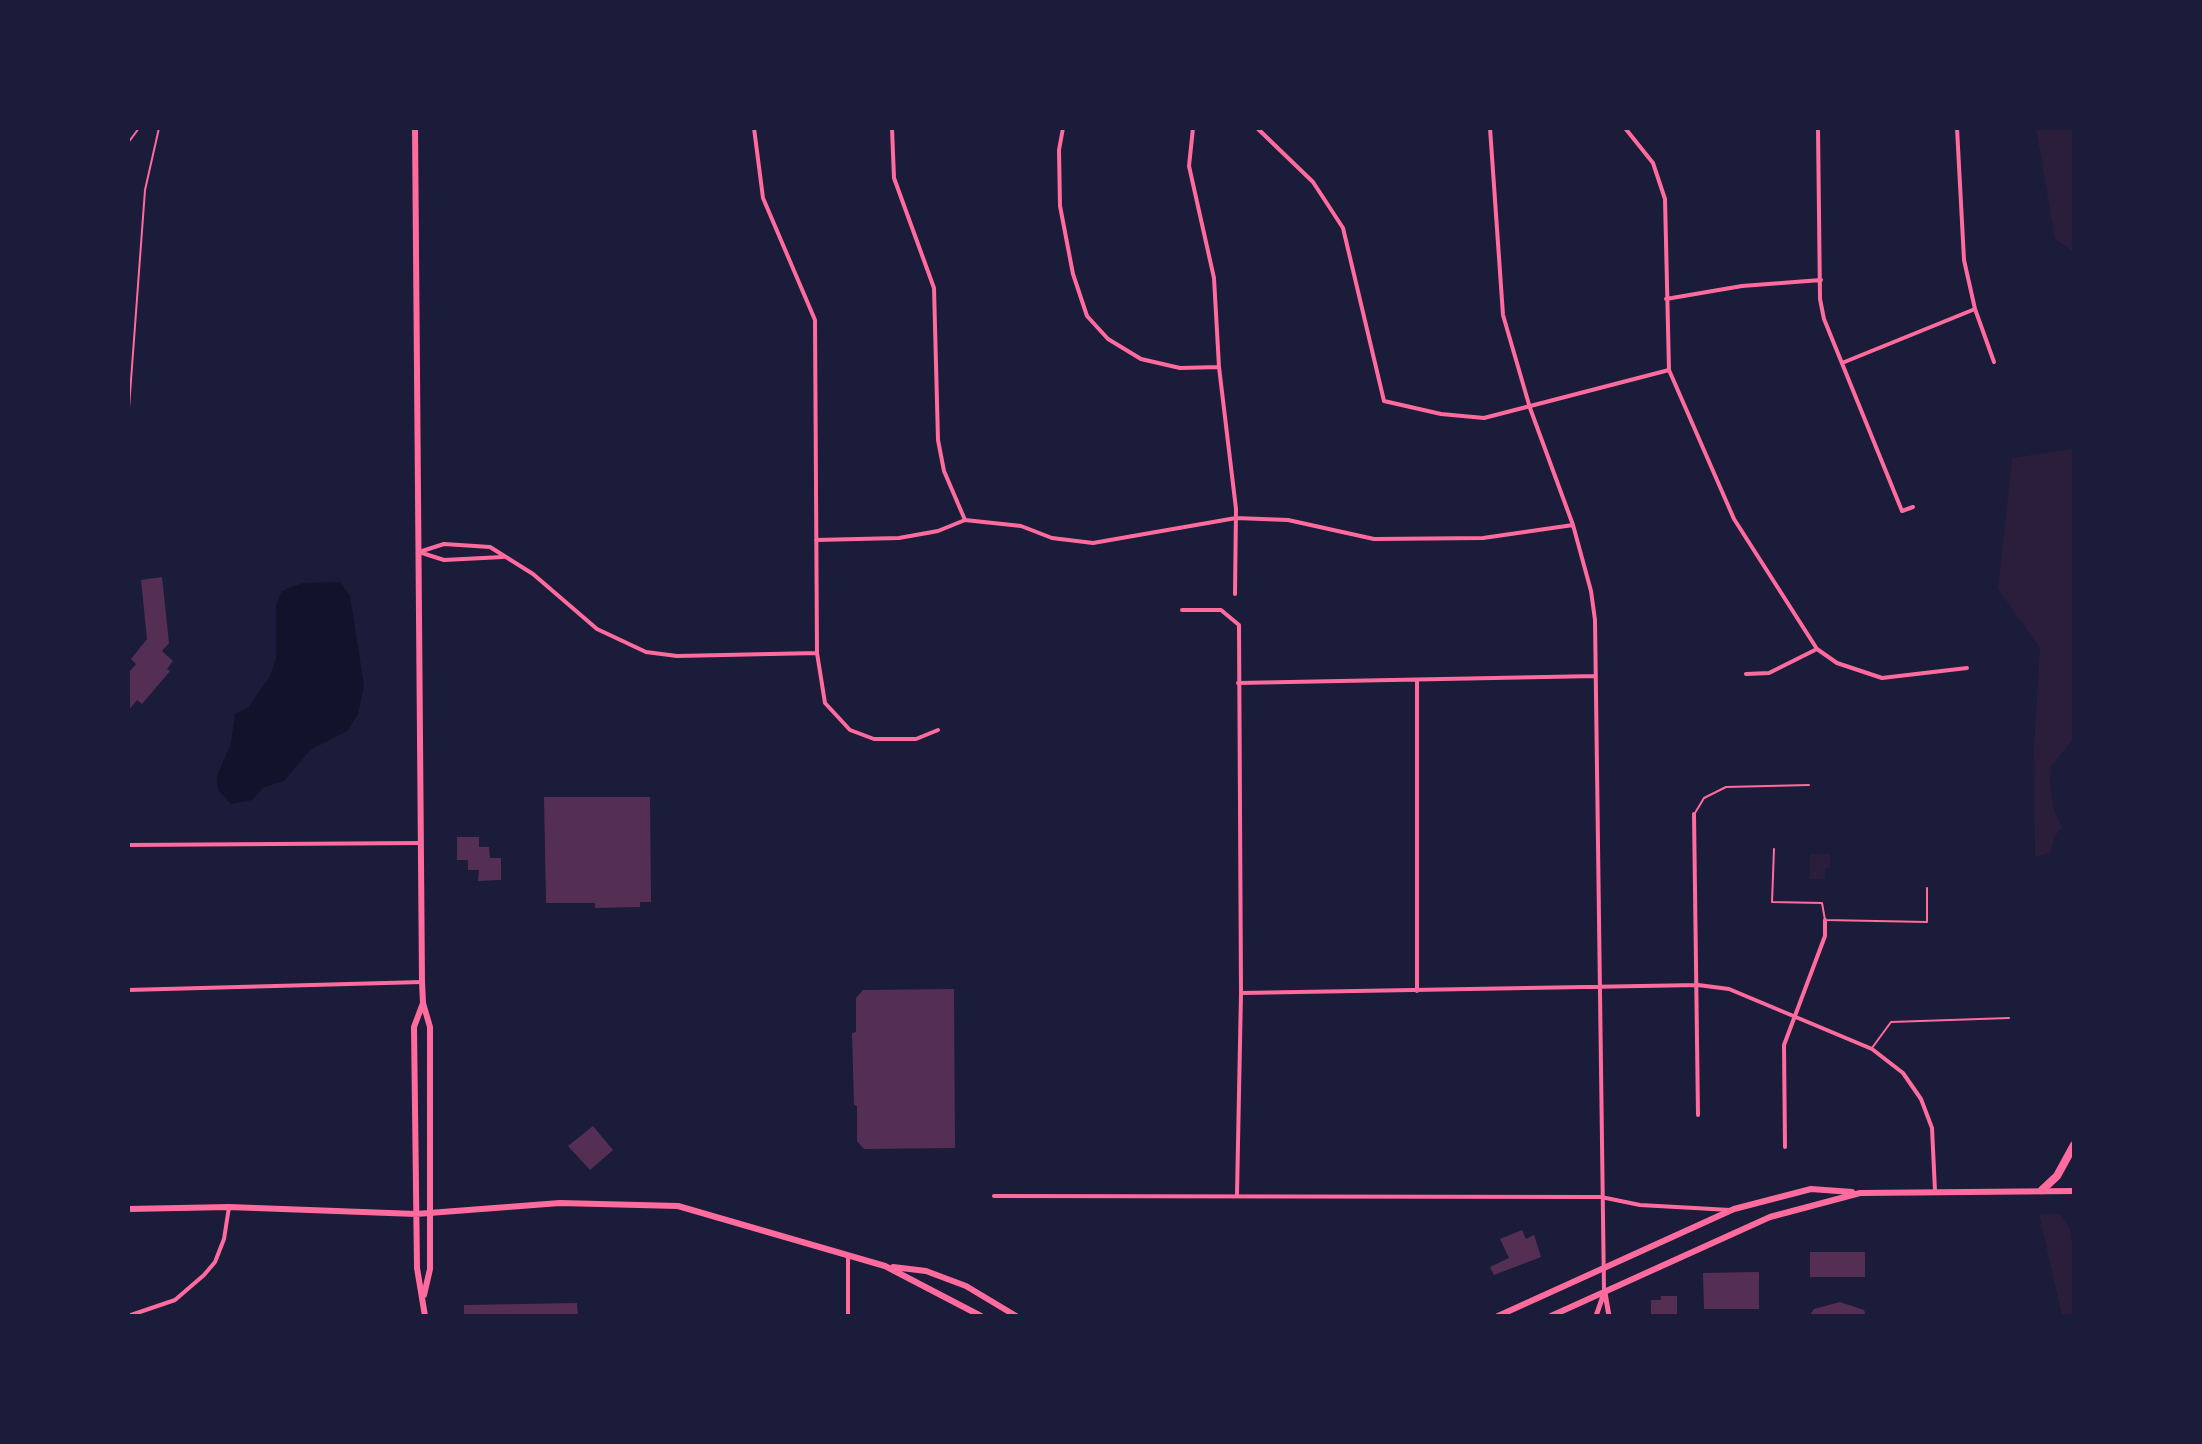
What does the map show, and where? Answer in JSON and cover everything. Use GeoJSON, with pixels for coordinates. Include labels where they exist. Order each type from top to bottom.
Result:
{"type":"FeatureCollection","features":[{"type":"Feature","properties":{"kind":"highway"},"geometry":{"type":"LineString","coordinates":[[2042,1190],[2057,1176],[2074,1145]]}},
{"type":"Feature","properties":{"kind":"main road"},"geometry":{"type":"LineString","coordinates":[[415,128],[422,982],[423,1003],[430,1027],[430,1269],[424,1295]]}},
{"type":"Feature","properties":{"kind":"main road"},"geometry":{"type":"LineString","coordinates":[[423,1003],[414,1027],[417,1268],[424,1295],[425,1316]]}},
{"type":"Feature","properties":{"kind":"main road"},"geometry":{"type":"LineString","coordinates":[[1498,1316],[1734,1209],[1811,1189],[1860,1193],[2074,1191]]}},
{"type":"Feature","properties":{"kind":"main road"},"geometry":{"type":"LineString","coordinates":[[1557,1315],[1770,1217],[1860,1193]]}},
{"type":"Feature","properties":{"kind":"main road"},"geometry":{"type":"LineString","coordinates":[[128,1209],[229,1207],[416,1214],[560,1203],[678,1206],[885,1266],[981,1316]]}},
{"type":"Feature","properties":{"kind":"main road"},"geometry":{"type":"LineString","coordinates":[[885,1266],[926,1271],[966,1286],[1016,1316]]}},
{"type":"Feature","properties":{"kind":"street"},"geometry":{"type":"LineString","coordinates":[[754,128],[763,198],[815,320],[817,653],[825,703],[850,730],[874,739],[916,739],[938,730]]}},
{"type":"Feature","properties":{"kind":"street"},"geometry":{"type":"LineString","coordinates":[[892,128],[894,178],[934,288],[938,440],[944,471],[965,520]]}},
{"type":"Feature","properties":{"kind":"street"},"geometry":{"type":"LineString","coordinates":[[1063,128],[1059,150],[1060,206],[1073,274],[1087,316],[1108,339],[1141,359],[1180,368],[1219,367]]}},
{"type":"Feature","properties":{"kind":"street"},"geometry":{"type":"LineString","coordinates":[[1193,128],[1189,166],[1214,278],[1219,367],[1236,518],[1235,594]]}},
{"type":"Feature","properties":{"kind":"street"},"geometry":{"type":"LineString","coordinates":[[1257,128],[1313,182],[1343,228],[1384,401],[1462,417],[1484,418],[1669,370]]}},
{"type":"Feature","properties":{"kind":"street"},"geometry":{"type":"LineString","coordinates":[[1490,128],[1503,315],[1530,408],[1573,525],[1591,591],[1597,676],[1601,1197],[1604,1292],[1609,1316]]}},
{"type":"Feature","properties":{"kind":"street"},"geometry":{"type":"LineString","coordinates":[[1625,128],[1653,163],[1663,187],[1669,370],[1734,519],[1817,649],[1851,670],[1882,678],[1967,668]]}},
{"type":"Feature","properties":{"kind":"street"},"geometry":{"type":"LineString","coordinates":[[1818,128],[1824,319],[1902,511],[1913,507]]}},
{"type":"Feature","properties":{"kind":"street"},"geometry":{"type":"LineString","coordinates":[[1957,128],[1960,234],[1975,309],[1994,362]]}},
{"type":"Feature","properties":{"kind":"street"},"geometry":{"type":"LineString","coordinates":[[1666,299],[1742,286],[1821,280]]}},
{"type":"Feature","properties":{"kind":"street"},"geometry":{"type":"LineString","coordinates":[[1842,363],[1975,309]]}},
{"type":"Feature","properties":{"kind":"street"},"geometry":{"type":"LineString","coordinates":[[816,540],[899,538],[938,531],[965,520],[1021,526],[1052,538],[1093,543],[1236,518],[1288,520],[1374,539],[1483,538],[1573,525]]}},
{"type":"Feature","properties":{"kind":"street"},"geometry":{"type":"LineString","coordinates":[[419,552],[444,544],[490,547],[533,574],[597,629],[646,652],[677,656],[817,653]]}},
{"type":"Feature","properties":{"kind":"street"},"geometry":{"type":"LineString","coordinates":[[419,552],[444,560],[503,557]]}},
{"type":"Feature","properties":{"kind":"street"},"geometry":{"type":"LineString","coordinates":[[1182,610],[1221,610],[1236,619],[1241,993],[1237,1194]]}},
{"type":"Feature","properties":{"kind":"street"},"geometry":{"type":"LineString","coordinates":[[1746,674],[1769,673],[1817,649]]}},
{"type":"Feature","properties":{"kind":"street"},"geometry":{"type":"LineString","coordinates":[[1238,683],[1597,676]]}},
{"type":"Feature","properties":{"kind":"street"},"geometry":{"type":"LineString","coordinates":[[1417,680],[1417,991]]}},
{"type":"Feature","properties":{"kind":"street"},"geometry":{"type":"LineString","coordinates":[[1694,814],[1698,1115]]}},
{"type":"Feature","properties":{"kind":"street"},"geometry":{"type":"LineString","coordinates":[[128,845],[421,843]]}},
{"type":"Feature","properties":{"kind":"street"},"geometry":{"type":"LineString","coordinates":[[1785,1147],[1784,1045],[1825,936],[1825,920]]}},
{"type":"Feature","properties":{"kind":"street"},"geometry":{"type":"LineString","coordinates":[[128,990],[422,982]]}},
{"type":"Feature","properties":{"kind":"street"},"geometry":{"type":"LineString","coordinates":[[1241,993],[1698,985],[1729,989],[1872,1049],[1903,1073],[1928,1113],[1936,1143],[1935,1191]]}},
{"type":"Feature","properties":{"kind":"street"},"geometry":{"type":"LineString","coordinates":[[994,1196],[1237,1194],[1601,1197],[1640,1205],[1734,1209]]}},
{"type":"Feature","properties":{"kind":"street"},"geometry":{"type":"LineString","coordinates":[[128,1316],[175,1300],[204,1275],[215,1262],[224,1239],[229,1207]]}},
{"type":"Feature","properties":{"kind":"street"},"geometry":{"type":"LineString","coordinates":[[848,1253],[848,1316]]}},
{"type":"Feature","properties":{"kind":"street"},"geometry":{"type":"LineString","coordinates":[[1596,1316],[1604,1292]]}},
{"type":"Feature","properties":{"kind":"lane"},"geometry":{"type":"LineString","coordinates":[[128,143],[139,128]]}},
{"type":"Feature","properties":{"kind":"lane"},"geometry":{"type":"LineString","coordinates":[[128,421],[145,190],[159,128]]}},
{"type":"Feature","properties":{"kind":"lane"},"geometry":{"type":"LineString","coordinates":[[1694,814],[1704,798],[1726,787],[1809,785]]}},
{"type":"Feature","properties":{"kind":"lane"},"geometry":{"type":"LineString","coordinates":[[1774,849],[1772,902],[1822,903],[1825,920],[1927,922],[1927,888]]}},
{"type":"Feature","properties":{"kind":"lane"},"geometry":{"type":"LineString","coordinates":[[1872,1049],[1891,1022],[2009,1018]]}},
{"type":"Feature","properties":{"kind":"shaded area"},"geometry":{"type":"Polygon","coordinates":[[[2036,128],[2074,128],[2074,252],[2055,239],[2036,128]]]}},
{"type":"Feature","properties":{"kind":"shaded area"},"geometry":{"type":"Polygon","coordinates":[[[2074,442],[2074,739],[2051,766],[2054,810],[2062,827],[2054,837],[2051,852],[2035,857],[2034,748],[2040,648],[1998,589],[2012,458],[2072,449],[2074,442]]]}},
{"type":"Feature","properties":{"kind":"shaded area"},"geometry":{"type":"Polygon","coordinates":[[[340,582],[350,596],[364,686],[358,714],[347,731],[310,750],[284,781],[264,787],[252,800],[231,804],[218,790],[217,776],[231,744],[235,714],[248,708],[270,676],[276,658],[276,605],[282,591],[303,583],[340,582]]]}},
{"type":"Feature","properties":{"kind":"shaded area"},"geometry":{"type":"Polygon","coordinates":[[[1810,854],[1830,854],[1830,868],[1825,869],[1825,879],[1810,879],[1810,854]]]}},
{"type":"Feature","properties":{"kind":"shaded area"},"geometry":{"type":"Polygon","coordinates":[[[2039,1214],[2060,1214],[2070,1229],[2074,1257],[2074,1316],[2062,1316],[2039,1214]]]}},
{"type":"Feature","properties":{"kind":"building"},"geometry":{"type":"Polygon","coordinates":[[[162,577],[169,643],[162,651],[173,661],[167,669],[170,671],[142,704],[137,700],[128,711],[128,673],[136,664],[131,659],[147,639],[141,580],[162,577]]]}},
{"type":"Feature","properties":{"kind":"building"},"geometry":{"type":"Polygon","coordinates":[[[544,797],[650,797],[651,902],[640,902],[640,907],[595,908],[595,903],[546,903],[544,797]]]}},
{"type":"Feature","properties":{"kind":"building"},"geometry":{"type":"Polygon","coordinates":[[[457,837],[479,837],[479,847],[489,847],[490,858],[501,858],[501,880],[478,881],[479,870],[468,870],[468,860],[457,860],[457,837]]]}},
{"type":"Feature","properties":{"kind":"building"},"geometry":{"type":"Polygon","coordinates":[[[954,989],[955,1148],[864,1149],[857,1141],[857,1106],[854,1105],[852,1033],[856,1032],[856,998],[863,990],[954,989]]]}},
{"type":"Feature","properties":{"kind":"building"},"geometry":{"type":"Polygon","coordinates":[[[593,1126],[613,1150],[590,1170],[568,1146],[593,1126]]]}},
{"type":"Feature","properties":{"kind":"building"},"geometry":{"type":"Polygon","coordinates":[[[1522,1230],[1526,1239],[1534,1235],[1541,1257],[1494,1275],[1490,1267],[1509,1258],[1500,1239],[1522,1230]]]}},
{"type":"Feature","properties":{"kind":"building"},"geometry":{"type":"Polygon","coordinates":[[[1810,1252],[1865,1252],[1865,1277],[1810,1277],[1810,1252]]]}},
{"type":"Feature","properties":{"kind":"building"},"geometry":{"type":"Polygon","coordinates":[[[1759,1272],[1759,1309],[1704,1309],[1703,1273],[1759,1272]]]}},
{"type":"Feature","properties":{"kind":"building"},"geometry":{"type":"Polygon","coordinates":[[[1661,1296],[1677,1296],[1677,1316],[1651,1316],[1651,1300],[1661,1300],[1661,1296]]]}},
{"type":"Feature","properties":{"kind":"building"},"geometry":{"type":"Polygon","coordinates":[[[1840,1302],[1864,1310],[1866,1316],[1809,1316],[1814,1309],[1840,1302]]]}},
{"type":"Feature","properties":{"kind":"building"},"geometry":{"type":"Polygon","coordinates":[[[577,1303],[578,1316],[464,1316],[464,1305],[577,1303]]]}}]}
